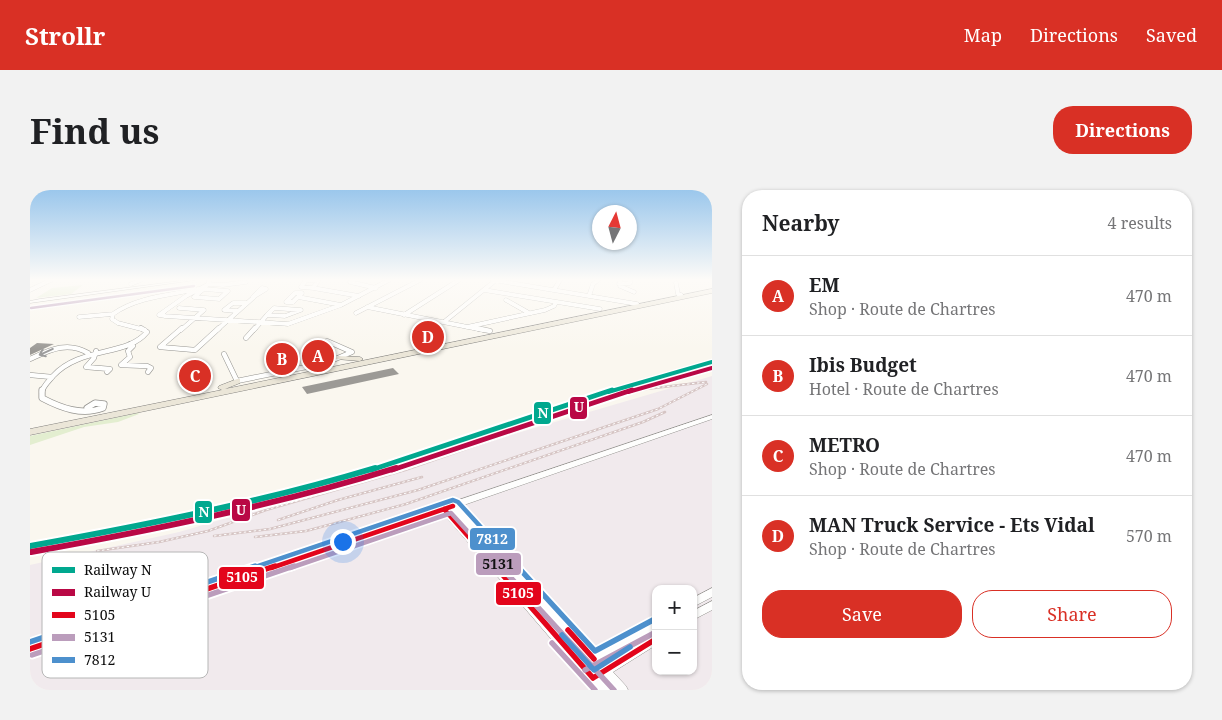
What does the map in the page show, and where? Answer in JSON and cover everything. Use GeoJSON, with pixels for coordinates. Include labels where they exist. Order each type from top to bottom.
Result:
{"type":"FeatureCollection","features":[{"type":"Feature","properties":{"kind":"main road"},"geometry":{"type":"LineString","coordinates":[[172,400],[640,303]]}},
{"type":"Feature","properties":{"kind":"main road"},"geometry":{"type":"LineString","coordinates":[[30,431],[601,311],[646,303]]}},
{"type":"Feature","properties":{"kind":"main road"},"geometry":{"type":"LineString","coordinates":[[655,305],[659,303]]}},
{"type":"Feature","properties":{"kind":"main road"},"geometry":{"type":"LineString","coordinates":[[601,311],[620,312]]}},
{"type":"Feature","properties":{"kind":"main road"},"geometry":{"type":"LineString","coordinates":[[338,358],[356,359],[405,352]]}},
{"type":"Feature","properties":{"kind":"main road"},"geometry":{"type":"LineString","coordinates":[[145,407],[224,387],[237,381]]}},
{"type":"Feature","properties":{"kind":"street"},"geometry":{"type":"LineString","coordinates":[[79,317],[113,314],[124,306],[133,303]]}},
{"type":"Feature","properties":{"kind":"street"},"geometry":{"type":"LineString","coordinates":[[176,303],[159,315],[288,324],[344,303]]}},
{"type":"Feature","properties":{"kind":"street"},"geometry":{"type":"LineString","coordinates":[[233,303],[224,310],[237,311]]}},
{"type":"Feature","properties":{"kind":"street"},"geometry":{"type":"LineString","coordinates":[[237,303],[246,304]]}},
{"type":"Feature","properties":{"kind":"street"},"geometry":{"type":"LineString","coordinates":[[332,303],[341,305]]}},
{"type":"Feature","properties":{"kind":"street"},"geometry":{"type":"LineString","coordinates":[[356,313],[374,303]]}},
{"type":"Feature","properties":{"kind":"street"},"geometry":{"type":"LineString","coordinates":[[404,314],[421,303]]}},
{"type":"Feature","properties":{"kind":"street"},"geometry":{"type":"LineString","coordinates":[[444,322],[467,303]]}},
{"type":"Feature","properties":{"kind":"street"},"geometry":{"type":"LineString","coordinates":[[512,303],[529,313]]}},
{"type":"Feature","properties":{"kind":"street"},"geometry":{"type":"LineString","coordinates":[[467,327],[551,308],[555,303]]}},
{"type":"Feature","properties":{"kind":"street"},"geometry":{"type":"LineString","coordinates":[[565,303],[601,311]]}},
{"type":"Feature","properties":{"kind":"street"},"geometry":{"type":"LineString","coordinates":[[624,303],[628,306]]}},
{"type":"Feature","properties":{"kind":"street"},"geometry":{"type":"LineString","coordinates":[[179,308],[204,310],[160,347],[195,350],[246,304]]}},
{"type":"Feature","properties":{"kind":"street"},"geometry":{"type":"LineString","coordinates":[[367,307],[490,333]]}},
{"type":"Feature","properties":{"kind":"street"},"geometry":{"type":"LineString","coordinates":[[246,338],[267,315],[274,308],[301,310],[285,316],[267,315]]}},
{"type":"Feature","properties":{"kind":"street"},"geometry":{"type":"LineString","coordinates":[[88,411],[71,410],[56,406],[42,398],[42,389],[69,362],[88,353],[130,344],[145,336],[146,330],[114,321],[113,314]]}},
{"type":"Feature","properties":{"kind":"street"},"geometry":{"type":"LineString","coordinates":[[224,354],[237,381],[326,363],[352,352],[327,341]]}},
{"type":"Feature","properties":{"kind":"street"},"geometry":{"type":"LineString","coordinates":[[96,351],[94,358],[86,368],[109,370],[121,365],[130,357],[128,351],[133,346],[130,344]]}},
{"type":"Feature","properties":{"kind":"street"},"geometry":{"type":"LineString","coordinates":[[30,359],[63,346],[75,347],[88,353]]}},
{"type":"Feature","properties":{"kind":"street"},"geometry":{"type":"LineString","coordinates":[[121,365],[146,366],[151,368],[148,372]]}},
{"type":"Feature","properties":{"kind":"street"},"geometry":{"type":"LineString","coordinates":[[30,374],[52,377]]}},
{"type":"Feature","properties":{"kind":"street"},"geometry":{"type":"LineString","coordinates":[[208,589],[712,416]]}},
{"type":"Feature","properties":{"kind":"street"},"geometry":{"type":"LineString","coordinates":[[449,507],[622,690]]}},
{"type":"Feature","properties":{"kind":"street"},"geometry":{"type":"LineString","coordinates":[[449,507],[580,665],[603,690]]}},
{"type":"Feature","properties":{"kind":"street"},"geometry":{"type":"LineString","coordinates":[[697,601],[712,592]]}},
{"type":"Feature","properties":{"kind":"street"},"geometry":{"type":"LineString","coordinates":[[697,614],[712,605]]}},
{"type":"Feature","properties":{"kind":"street"},"geometry":{"type":"LineString","coordinates":[[580,665],[652,628]]}},
{"type":"Feature","properties":{"kind":"street"},"geometry":{"type":"LineString","coordinates":[[593,678],[652,641]]}},
{"type":"Feature","properties":{"kind":"street"},"geometry":{"type":"LineString","coordinates":[[30,649],[42,645]]}},
{"type":"Feature","properties":{"kind":"shaded area"},"geometry":{"type":"Polygon","coordinates":[[[712,376],[712,690],[30,690],[30,565],[42,562],[42,678],[208,678],[208,552],[89,552],[179,532],[712,376]]]}},
{"type":"Feature","properties":{"kind":"green space"},"geometry":{"type":"Polygon","coordinates":[[[138,413],[118,422],[84,427],[30,445],[30,436],[138,413]]]}},
{"type":"Feature","properties":{"kind":"building"},"geometry":{"type":"Polygon","coordinates":[[[37,343],[54,344],[30,355],[30,348],[37,343]]]}},
{"type":"Feature","properties":{"kind":"building"},"geometry":{"type":"Polygon","coordinates":[[[328,349],[332,354],[327,354],[329,357],[312,361],[306,354],[328,349]]]}},
{"type":"Feature","properties":{"kind":"building"},"geometry":{"type":"Polygon","coordinates":[[[393,368],[399,374],[307,394],[302,387],[393,368]]]}},
{"type":"Feature","properties":{"kind":"railway"},"geometry":{"type":"LineString","coordinates":[[97,551],[159,542],[208,531],[266,510],[405,470],[637,390],[706,382]]}},
{"type":"Feature","properties":{"kind":"railway"},"geometry":{"type":"LineString","coordinates":[[214,536],[270,529],[418,490],[658,409],[707,384]]}},
{"type":"Feature","properties":{"kind":"railway"},"geometry":{"type":"LineString","coordinates":[[255,537],[306,531],[406,504],[643,422],[665,412]]}},
{"type":"Feature","properties":{"kind":"railway"},"geometry":{"type":"LineString","coordinates":[[278,520],[338,500],[422,477]]}},
{"type":"Feature","properties":{"kind":"rail line","name":"N"},"geometry":{"type":"LineString","coordinates":[[30,546],[207,512],[337,480],[422,454],[628,385],[712,362]]}},
{"type":"Feature","properties":{"kind":"rail line","name":"U"},"geometry":{"type":"LineString","coordinates":[[31,552],[207,518],[338,486],[628,392],[712,368]]}},
{"type":"Feature","properties":{"kind":"transit line","name":"5131"},"geometry":{"type":"LineString","coordinates":[[31,308],[66,303]]}},
{"type":"Feature","properties":{"kind":"transit line","name":"7812"},"geometry":{"type":"LineString","coordinates":[[208,582],[453,500],[458,502],[595,651],[652,621]]}},
{"type":"Feature","properties":{"kind":"transit line","name":"5105"},"geometry":{"type":"LineString","coordinates":[[208,589],[453,506]]}},
{"type":"Feature","properties":{"kind":"transit line","name":"5105"},"geometry":{"type":"LineString","coordinates":[[444,509],[593,678]]}},
{"type":"Feature","properties":{"kind":"transit line","name":"5131"},"geometry":{"type":"LineString","coordinates":[[208,595],[451,513],[614,690]]}},
{"type":"Feature","properties":{"kind":"transit line","name":"5105"},"geometry":{"type":"LineString","coordinates":[[568,630],[594,659]]}},
{"type":"Feature","properties":{"kind":"transit line","name":"5131"},"geometry":{"type":"LineString","coordinates":[[585,670],[652,634]]}},
{"type":"Feature","properties":{"kind":"transit line","name":"7812"},"geometry":{"type":"LineString","coordinates":[[562,635],[594,670],[630,647]]}},
{"type":"Feature","properties":{"kind":"transit line","name":"7812"},"geometry":{"type":"LineString","coordinates":[[30,642],[42,638]]}},
{"type":"Feature","properties":{"kind":"transit line","name":"5105"},"geometry":{"type":"LineString","coordinates":[[593,678],[652,641]]}},
{"type":"Feature","properties":{"kind":"transit line","name":"5131"},"geometry":{"type":"LineString","coordinates":[[552,643],[595,690]]}},
{"type":"Feature","properties":{"kind":"transit line","name":"5105"},"geometry":{"type":"LineString","coordinates":[[30,649],[42,645]]}},
{"type":"Feature","properties":{"kind":"transit line","name":"5131"},"geometry":{"type":"LineString","coordinates":[[32,655],[42,652]]}},
{"type":"Feature","properties":{"kind":"place","name":"MAN Truck Service - Ets Vidal"},"geometry":{"type":"Point","coordinates":[428,337]}},
{"type":"Feature","properties":{"kind":"place","name":"EM"},"geometry":{"type":"Point","coordinates":[318,356]}},
{"type":"Feature","properties":{"kind":"place","name":"Ibis Budget"},"geometry":{"type":"Point","coordinates":[282,359]}},
{"type":"Feature","properties":{"kind":"place","name":"METRO"},"geometry":{"type":"Point","coordinates":[195,376]}}]}
